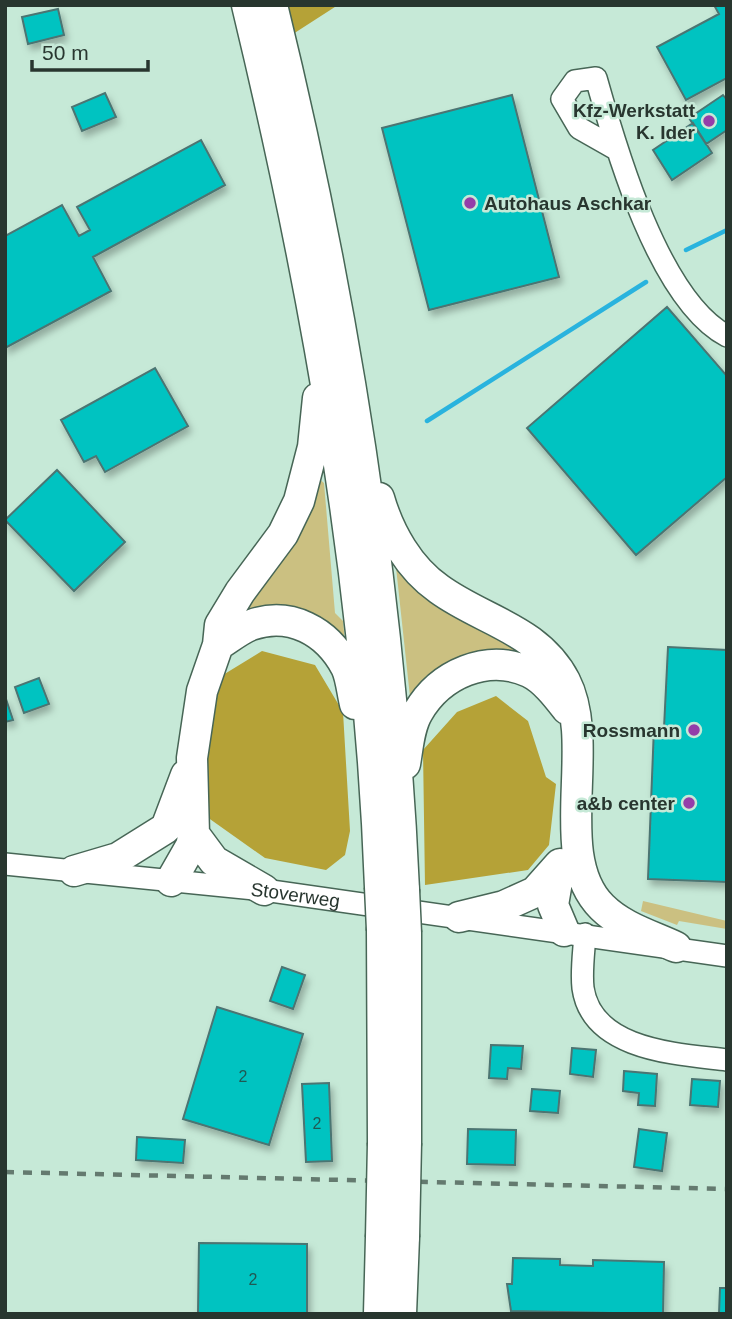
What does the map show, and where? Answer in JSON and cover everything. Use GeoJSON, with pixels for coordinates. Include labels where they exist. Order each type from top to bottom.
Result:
{"type":"FeatureCollection","features":[{"type":"Feature","properties":{"kind":"highway"},"geometry":{"type":"LineString","coordinates":[[247,5],[272,109],[323,363],[348,514],[369,697],[389,801]]}},
{"type":"Feature","properties":{"kind":"highway"},"geometry":{"type":"LineString","coordinates":[[272,5],[323,235],[370,507],[389,801],[394,931],[393,1237],[401,1314]]}},
{"type":"Feature","properties":{"kind":"highway"},"geometry":{"type":"LineString","coordinates":[[171,881],[163,860],[180,831],[202,691],[218,645],[220,625],[240,592],[283,534],[299,501],[313,447],[323,363]]}},
{"type":"Feature","properties":{"kind":"highway"},"geometry":{"type":"LineString","coordinates":[[352,396],[383,510],[413,567],[440,590],[524,635],[549,656],[566,683],[579,760],[571,870],[574,932]]}},
{"type":"Feature","properties":{"kind":"highway"},"geometry":{"type":"LineString","coordinates":[[218,645],[250,625],[278,620],[306,626],[332,645],[347,669],[389,801]]}},
{"type":"Feature","properties":{"kind":"highway"},"geometry":{"type":"LineString","coordinates":[[389,801],[417,713],[433,691],[465,668],[497,666],[529,672],[551,689],[574,718]]}},
{"type":"Feature","properties":{"kind":"highway"},"geometry":{"type":"LineString","coordinates":[[74,871],[118,858],[180,831]]}},
{"type":"Feature","properties":{"kind":"highway"},"geometry":{"type":"LineString","coordinates":[[180,831],[214,861],[264,890]]}},
{"type":"Feature","properties":{"kind":"highway"},"geometry":{"type":"LineString","coordinates":[[459,917],[504,906],[535,892],[571,870]]}},
{"type":"Feature","properties":{"kind":"highway"},"geometry":{"type":"LineString","coordinates":[[571,870],[600,906],[622,923],[676,947]]}},
{"type":"Feature","properties":{"kind":"highway"},"geometry":{"type":"LineString","coordinates":[[379,1314],[393,1237]]}},
{"type":"Feature","properties":{"kind":"street"},"geometry":{"type":"LineString","coordinates":[[616,149],[659,257],[694,306],[727,336]]}},
{"type":"Feature","properties":{"kind":"street","name":"Stoverweg"},"geometry":{"type":"LineString","coordinates":[[5,864],[264,890],[574,932],[727,956]]}},
{"type":"Feature","properties":{"kind":"street"},"geometry":{"type":"LineString","coordinates":[[574,932],[583,989],[590,1009],[601,1024],[630,1042],[676,1053],[727,1060]]}},
{"type":"Feature","properties":{"kind":"shaded area"},"geometry":{"type":"Polygon","coordinates":[[[286,5],[338,5],[293,34],[286,5]]]}},
{"type":"Feature","properties":{"kind":"shaded area"},"geometry":{"type":"Polygon","coordinates":[[[317,477],[324,483],[335,613],[343,621],[345,642],[239,622],[317,477]]]}},
{"type":"Feature","properties":{"kind":"shaded area"},"geometry":{"type":"Polygon","coordinates":[[[395,558],[555,675],[500,657],[411,706],[395,558]]]}},
{"type":"Feature","properties":{"kind":"shaded area"},"geometry":{"type":"Polygon","coordinates":[[[262,651],[315,665],[343,712],[350,831],[345,855],[326,870],[265,858],[200,812],[218,678],[262,651]]]}},
{"type":"Feature","properties":{"kind":"shaded area"},"geometry":{"type":"Polygon","coordinates":[[[496,696],[528,721],[546,777],[556,784],[549,845],[528,870],[425,885],[423,750],[457,712],[496,696]]]}},
{"type":"Feature","properties":{"kind":"shaded area"},"geometry":{"type":"Polygon","coordinates":[[[643,901],[727,921],[727,929],[679,921],[677,925],[641,911],[643,901]]]}},
{"type":"Feature","properties":{"kind":"building"},"geometry":{"type":"Polygon","coordinates":[[[714,5],[727,5],[727,78],[686,100],[657,47],[719,14],[714,5]]]}},
{"type":"Feature","properties":{"kind":"building"},"geometry":{"type":"Polygon","coordinates":[[[58,9],[64,35],[28,44],[22,17],[58,9]]]}},
{"type":"Feature","properties":{"kind":"building"},"geometry":{"type":"Polygon","coordinates":[[[105,93],[116,117],[82,131],[72,107],[105,93]]]}},
{"type":"Feature","properties":{"kind":"building","name":"Autohaus Aschkar"},"geometry":{"type":"Polygon","coordinates":[[[512,95],[559,277],[429,310],[382,128],[512,95]]]}},
{"type":"Feature","properties":{"kind":"building","name":"Kfz-Werkstatt K. Ider"},"geometry":{"type":"Polygon","coordinates":[[[723,95],[727,100],[727,130],[706,144],[689,118],[723,95]]]}},
{"type":"Feature","properties":{"kind":"building"},"geometry":{"type":"Polygon","coordinates":[[[693,123],[712,153],[672,180],[653,150],[693,123]]]}},
{"type":"Feature","properties":{"kind":"building"},"geometry":{"type":"Polygon","coordinates":[[[201,140],[225,185],[93,257],[111,291],[5,348],[5,236],[62,205],[79,236],[90,230],[77,207],[201,140]]]}},
{"type":"Feature","properties":{"kind":"building"},"geometry":{"type":"Polygon","coordinates":[[[667,307],[727,376],[727,477],[636,555],[527,428],[667,307]]]}},
{"type":"Feature","properties":{"kind":"building"},"geometry":{"type":"Polygon","coordinates":[[[155,368],[188,426],[105,472],[96,456],[84,462],[61,420],[155,368]]]}},
{"type":"Feature","properties":{"kind":"building"},"geometry":{"type":"Polygon","coordinates":[[[57,470],[125,542],[74,591],[5,520],[57,470]]]}},
{"type":"Feature","properties":{"kind":"building","name":"a&b center"},"geometry":{"type":"Polygon","coordinates":[[[668,647],[727,650],[727,882],[648,879],[654,727],[664,728],[668,647]]]}},
{"type":"Feature","properties":{"kind":"building"},"geometry":{"type":"Polygon","coordinates":[[[39,678],[49,704],[24,713],[15,687],[39,678]]]}},
{"type":"Feature","properties":{"kind":"building"},"geometry":{"type":"Polygon","coordinates":[[[5,696],[13,720],[5,722],[5,696]]]}},
{"type":"Feature","properties":{"kind":"building"},"geometry":{"type":"Polygon","coordinates":[[[282,967],[305,975],[293,1009],[270,1001],[282,967]]]}},
{"type":"Feature","properties":{"kind":"building"},"geometry":{"type":"Polygon","coordinates":[[[217,1007],[303,1034],[269,1145],[183,1119],[217,1007]]]}},
{"type":"Feature","properties":{"kind":"building"},"geometry":{"type":"Polygon","coordinates":[[[491,1045],[523,1046],[521,1069],[508,1068],[507,1079],[489,1078],[491,1045]]]}},
{"type":"Feature","properties":{"kind":"building"},"geometry":{"type":"Polygon","coordinates":[[[572,1048],[596,1050],[593,1077],[570,1074],[572,1048]]]}},
{"type":"Feature","properties":{"kind":"building"},"geometry":{"type":"Polygon","coordinates":[[[624,1071],[657,1074],[655,1106],[638,1105],[639,1093],[623,1091],[624,1071]]]}},
{"type":"Feature","properties":{"kind":"building"},"geometry":{"type":"Polygon","coordinates":[[[692,1079],[720,1081],[718,1107],[690,1105],[692,1079]]]}},
{"type":"Feature","properties":{"kind":"building"},"geometry":{"type":"Polygon","coordinates":[[[329,1083],[332,1161],[306,1162],[302,1084],[329,1083]]]}},
{"type":"Feature","properties":{"kind":"building"},"geometry":{"type":"Polygon","coordinates":[[[532,1089],[560,1091],[558,1113],[530,1111],[532,1089]]]}},
{"type":"Feature","properties":{"kind":"building"},"geometry":{"type":"Polygon","coordinates":[[[468,1129],[516,1130],[515,1165],[467,1164],[468,1129]]]}},
{"type":"Feature","properties":{"kind":"building"},"geometry":{"type":"Polygon","coordinates":[[[639,1129],[667,1133],[662,1171],[634,1167],[639,1129]]]}},
{"type":"Feature","properties":{"kind":"building"},"geometry":{"type":"Polygon","coordinates":[[[137,1137],[185,1140],[183,1163],[136,1160],[137,1137]]]}},
{"type":"Feature","properties":{"kind":"building"},"geometry":{"type":"Polygon","coordinates":[[[199,1243],[307,1244],[307,1314],[198,1314],[199,1243]]]}},
{"type":"Feature","properties":{"kind":"building"},"geometry":{"type":"Polygon","coordinates":[[[513,1258],[560,1259],[560,1265],[593,1266],[593,1260],[664,1262],[663,1314],[511,1311],[507,1284],[512,1284],[513,1258]]]}},
{"type":"Feature","properties":{"kind":"building"},"geometry":{"type":"Polygon","coordinates":[[[720,1288],[727,1288],[727,1314],[719,1314],[720,1288]]]}},
{"type":"Feature","properties":{"kind":"waterway"},"geometry":{"type":"LineString","coordinates":[[686,250],[727,230]]}},
{"type":"Feature","properties":{"kind":"waterway"},"geometry":{"type":"LineString","coordinates":[[427,421],[646,282]]}},
{"type":"Feature","properties":{"kind":"railway"},"geometry":{"type":"LineString","coordinates":[[5,1172],[727,1189]]}},
{"type":"Feature","properties":{"kind":"place","name":"Kfz-Werkstatt K. Ider"},"geometry":{"type":"Point","coordinates":[709,121]}},
{"type":"Feature","properties":{"kind":"place","name":"Autohaus Aschkar"},"geometry":{"type":"Point","coordinates":[470,203]}},
{"type":"Feature","properties":{"kind":"place","name":"Rossmann"},"geometry":{"type":"Point","coordinates":[694,730]}},
{"type":"Feature","properties":{"kind":"place","name":"a&b center"},"geometry":{"type":"Point","coordinates":[689,803]}}]}
